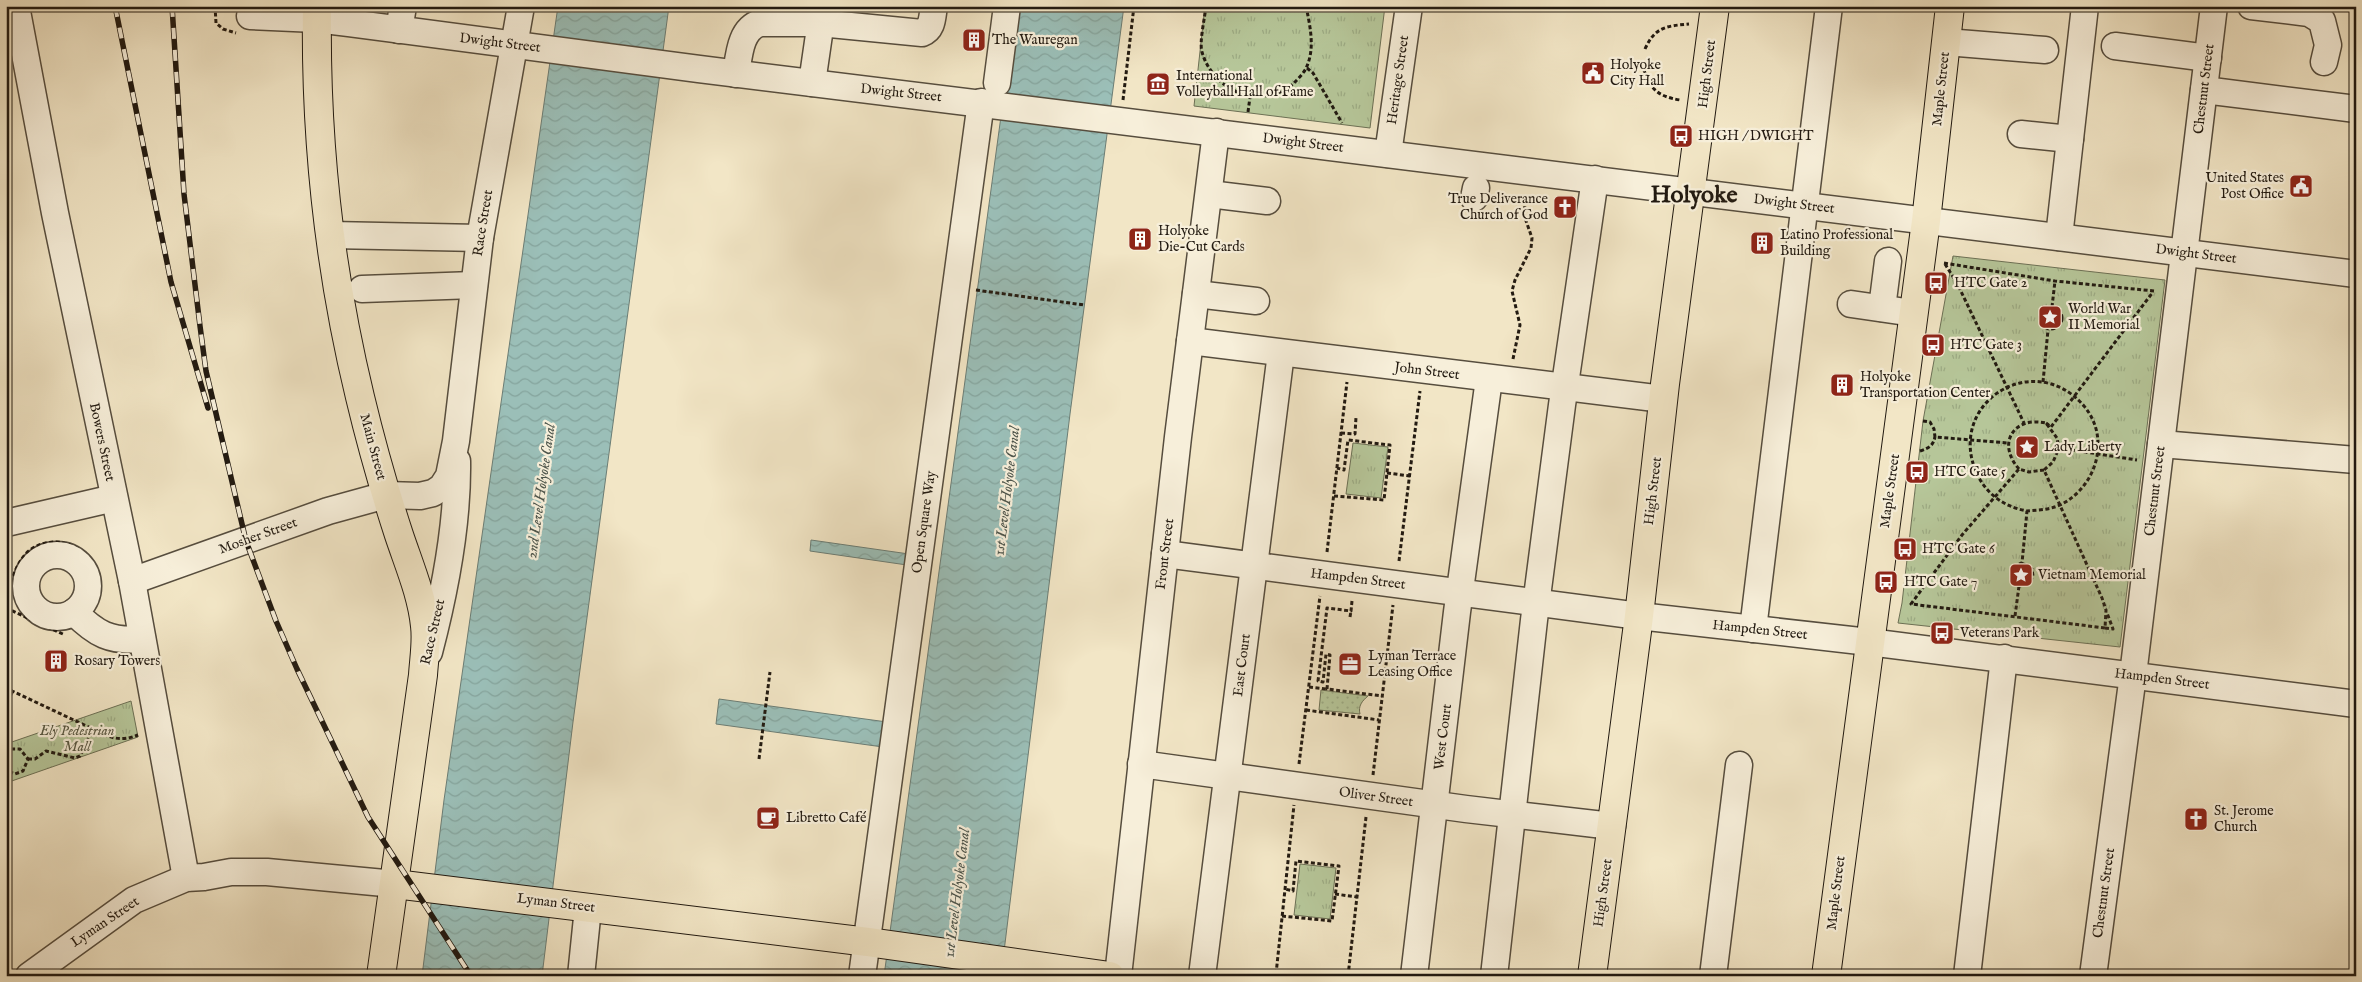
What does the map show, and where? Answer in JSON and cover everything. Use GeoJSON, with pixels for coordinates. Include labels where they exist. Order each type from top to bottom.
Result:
{"type":"FeatureCollection","features":[{"type":"Feature","properties":{"kind":"main road","name":"High Street"},"geometry":{"type":"LineString","coordinates":[[1592,976],[1638,616],[1663,399],[1715,6]]}},
{"type":"Feature","properties":{"kind":"main road","name":"Maple Street"},"geometry":{"type":"LineString","coordinates":[[1826,976],[1926,221],[1950,6]]}},
{"type":"Feature","properties":{"kind":"main road","name":"Main Street"},"geometry":{"type":"LineString","coordinates":[[316,13],[320,136],[330,235],[354,372],[386,495],[424,614],[426,627],[423,675],[381,976]]}},
{"type":"Feature","properties":{"kind":"main road","name":"Lyman Street"},"geometry":{"type":"LineString","coordinates":[[395,884],[875,943],[1110,976]]}},
{"type":"Feature","properties":{"kind":"street","name":"Bowers Street"},"geometry":{"type":"LineString","coordinates":[[16,6],[55,213],[132,581],[186,878]]}},
{"type":"Feature","properties":{"kind":"street","name":"Race Street"},"geometry":{"type":"LineString","coordinates":[[386,495],[420,496],[442,487],[449,476],[456,441],[480,238],[528,46],[521,6]]}},
{"type":"Feature","properties":{"kind":"street"},"geometry":{"type":"LineString","coordinates":[[736,74],[745,35],[752,16],[760,23],[822,15],[922,34],[928,31],[931,25],[934,6]]}},
{"type":"Feature","properties":{"kind":"street","name":"Open Square Way"},"geometry":{"type":"LineString","coordinates":[[862,976],[875,943],[990,96],[1007,6]]}},
{"type":"Feature","properties":{"kind":"street","name":"Heritage Street"},"geometry":{"type":"LineString","coordinates":[[1388,154],[1409,6]]}},
{"type":"Feature","properties":{"kind":"street"},"geometry":{"type":"LineString","coordinates":[[1753,629],[1829,6]]}},
{"type":"Feature","properties":{"kind":"street"},"geometry":{"type":"LineString","coordinates":[[2059,237],[2085,6]]}},
{"type":"Feature","properties":{"kind":"street","name":"Chestnut Street"},"geometry":{"type":"LineString","coordinates":[[2093,976],[2133,675],[2152,452],[2185,253],[2214,6]]}},
{"type":"Feature","properties":{"kind":"street"},"geometry":{"type":"LineString","coordinates":[[2262,7],[2310,13],[2322,21],[2328,45],[2324,62]]}},
{"type":"Feature","properties":{"kind":"street","name":"Dwight Street"},"geometry":{"type":"LineString","coordinates":[[250,16],[316,13],[401,18],[528,46],[674,66],[812,83],[990,96],[1118,120],[2356,274]]}},
{"type":"Feature","properties":{"kind":"street"},"geometry":{"type":"LineString","coordinates":[[812,83],[822,15]]}},
{"type":"Feature","properties":{"kind":"street"},"geometry":{"type":"LineString","coordinates":[[1946,42],[2045,50]]}},
{"type":"Feature","properties":{"kind":"street"},"geometry":{"type":"LineString","coordinates":[[2115,46],[2208,58]]}},
{"type":"Feature","properties":{"kind":"street"},"geometry":{"type":"LineString","coordinates":[[2204,90],[2356,109]]}},
{"type":"Feature","properties":{"kind":"street","name":"Front Street"},"geometry":{"type":"LineString","coordinates":[[1118,976],[1165,554],[1216,132]]}},
{"type":"Feature","properties":{"kind":"street"},"geometry":{"type":"LineString","coordinates":[[2021,134],[2070,138]]}},
{"type":"Feature","properties":{"kind":"street"},"geometry":{"type":"LineString","coordinates":[[1494,976],[1536,601],[1564,388],[1595,179]]}},
{"type":"Feature","properties":{"kind":"street"},"geometry":{"type":"LineString","coordinates":[[1209,194],[1267,201]]}},
{"type":"Feature","properties":{"kind":"street"},"geometry":{"type":"LineString","coordinates":[[330,235],[480,238]]}},
{"type":"Feature","properties":{"kind":"street"},"geometry":{"type":"LineString","coordinates":[[1882,308],[1888,260]]}},
{"type":"Feature","properties":{"kind":"street"},"geometry":{"type":"LineString","coordinates":[[362,289],[474,285]]}},
{"type":"Feature","properties":{"kind":"street"},"geometry":{"type":"LineString","coordinates":[[1196,294],[1256,301]]}},
{"type":"Feature","properties":{"kind":"street"},"geometry":{"type":"LineString","coordinates":[[1851,304],[1914,313]]}},
{"type":"Feature","properties":{"kind":"street","name":"John Street"},"geometry":{"type":"LineString","coordinates":[[1190,341],[1663,399]]}},
{"type":"Feature","properties":{"kind":"street","name":"East Court"},"geometry":{"type":"LineString","coordinates":[[1202,976],[1281,353]]}},
{"type":"Feature","properties":{"kind":"street","name":"West Court"},"geometry":{"type":"LineString","coordinates":[[1414,976],[1460,592],[1489,379]]}},
{"type":"Feature","properties":{"kind":"street","name":"Race Street"},"geometry":{"type":"LineString","coordinates":[[423,675],[440,611],[454,518],[457,488],[456,441]]}},
{"type":"Feature","properties":{"kind":"street"},"geometry":{"type":"LineString","coordinates":[[2152,452],[2356,460]]}},
{"type":"Feature","properties":{"kind":"street","name":"Mosher Street"},"geometry":{"type":"LineString","coordinates":[[132,581],[328,511],[386,495]]}},
{"type":"Feature","properties":{"kind":"street"},"geometry":{"type":"LineString","coordinates":[[6,523],[114,498]]}},
{"type":"Feature","properties":{"kind":"street","name":"Hampden Street"},"geometry":{"type":"LineString","coordinates":[[1165,554],[1536,601],[1638,616],[2004,658],[2356,704]]}},
{"type":"Feature","properties":{"kind":"street"},"geometry":{"type":"LineString","coordinates":[[83,610],[95,631],[120,641],[142,639]]}},
{"type":"Feature","properties":{"kind":"street"},"geometry":{"type":"LineString","coordinates":[[1968,976],[2004,658]]}},
{"type":"Feature","properties":{"kind":"street","name":"Oliver Street"},"geometry":{"type":"LineString","coordinates":[[1141,764],[1434,805],[1612,826]]}},
{"type":"Feature","properties":{"kind":"street"},"geometry":{"type":"LineString","coordinates":[[1713,976],[1739,765]]}},
{"type":"Feature","properties":{"kind":"street","name":"Lyman Street"},"geometry":{"type":"LineString","coordinates":[[28,976],[134,900],[186,878],[232,872],[267,872],[395,884]]}},
{"type":"Feature","properties":{"kind":"street"},"geometry":{"type":"LineString","coordinates":[[581,976],[588,908]]}},
{"type":"Feature","properties":{"kind":"path"},"geometry":{"type":"LineString","coordinates":[[1118,120],[1134,6]]}},
{"type":"Feature","properties":{"kind":"path"},"geometry":{"type":"LineString","coordinates":[[1206,6],[1201,50],[1209,66],[1224,84],[1235,92],[1250,96],[1275,94],[1287,88],[1307,68],[1312,42],[1306,6]]}},
{"type":"Feature","properties":{"kind":"path"},"geometry":{"type":"LineString","coordinates":[[1645,50],[1651,36],[1668,26],[1689,24]]}},
{"type":"Feature","properties":{"kind":"path"},"geometry":{"type":"LineString","coordinates":[[1642,64],[1648,83],[1664,98],[1680,100]]}},
{"type":"Feature","properties":{"kind":"path"},"geometry":{"type":"LineString","coordinates":[[1307,68],[1312,72],[1342,123]]}},
{"type":"Feature","properties":{"kind":"path"},"geometry":{"type":"LineString","coordinates":[[1248,112],[1250,96]]}},
{"type":"Feature","properties":{"kind":"path"},"geometry":{"type":"LineString","coordinates":[[1512,366],[1520,325],[1512,290],[1531,248],[1532,238],[1524,215],[1526,195]]}},
{"type":"Feature","properties":{"kind":"path"},"geometry":{"type":"LineString","coordinates":[[2024,423],[1957,283],[1944,263],[2055,281],[2154,291],[2050,427]]}},
{"type":"Feature","properties":{"kind":"path"},"geometry":{"type":"LineString","coordinates":[[2052,307],[2055,281]]}},
{"type":"Feature","properties":{"kind":"path"},"geometry":{"type":"LineString","coordinates":[[973,289],[1084,305]]}},
{"type":"Feature","properties":{"kind":"path"},"geometry":{"type":"LineString","coordinates":[[2145,302],[2146,290]]}},
{"type":"Feature","properties":{"kind":"path"},"geometry":{"type":"LineString","coordinates":[[2052,307],[2056,308],[2062,317],[2057,328],[2048,330],[2042,325],[2040,316],[2043,310],[2052,307]]}},
{"type":"Feature","properties":{"kind":"path"},"geometry":{"type":"LineString","coordinates":[[2043,382],[2048,330]]}},
{"type":"Feature","properties":{"kind":"path"},"geometry":{"type":"LineString","coordinates":[[2022,381],[2043,382],[2063,389],[2074,396],[2089,412],[2094,422],[2098,437],[2097,462],[2086,483],[2074,496],[2060,505],[2046,509],[2026,511],[2010,507],[1994,497],[1983,486],[1974,468],[1970,440],[1974,422],[1980,411],[1994,394],[2007,387],[2022,381]]}},
{"type":"Feature","properties":{"kind":"path"},"geometry":{"type":"LineString","coordinates":[[1327,552],[1347,382]]}},
{"type":"Feature","properties":{"kind":"path"},"geometry":{"type":"LineString","coordinates":[[1399,561],[1420,389]]}},
{"type":"Feature","properties":{"kind":"path"},"geometry":{"type":"LineString","coordinates":[[1341,433],[1355,434],[1356,417]]}},
{"type":"Feature","properties":{"kind":"path"},"geometry":{"type":"LineString","coordinates":[[1920,451],[1929,448],[1934,443],[1935,436],[1930,422],[1923,421]]}},
{"type":"Feature","properties":{"kind":"path"},"geometry":{"type":"LineString","coordinates":[[2037,421],[2046,423],[2057,438],[2059,448],[2053,462],[2044,470],[2029,472],[2019,469],[2011,460],[2008,443],[2011,435],[2024,423],[2037,421]]}},
{"type":"Feature","properties":{"kind":"path"},"geometry":{"type":"LineString","coordinates":[[1935,436],[2008,443]]}},
{"type":"Feature","properties":{"kind":"path"},"geometry":{"type":"LineString","coordinates":[[1334,496],[1384,500],[1390,444],[1348,440],[1344,470],[1337,468]]}},
{"type":"Feature","properties":{"kind":"path"},"geometry":{"type":"LineString","coordinates":[[2059,448],[2098,454],[2152,452]]}},
{"type":"Feature","properties":{"kind":"path"},"geometry":{"type":"LineString","coordinates":[[2019,469],[1962,535],[1910,604],[2113,629],[2044,470]]}},
{"type":"Feature","properties":{"kind":"path"},"geometry":{"type":"LineString","coordinates":[[1387,473],[1410,476]]}},
{"type":"Feature","properties":{"kind":"path"},"geometry":{"type":"LineString","coordinates":[[2022,563],[2026,511]]}},
{"type":"Feature","properties":{"kind":"path"},"geometry":{"type":"LineString","coordinates":[[6,594],[17,568],[29,551],[39,546],[61,542],[72,545],[82,552],[94,569],[96,588],[92,599],[83,610]]}},
{"type":"Feature","properties":{"kind":"path"},"geometry":{"type":"LineString","coordinates":[[2019,586],[2013,581],[2011,572],[2015,566],[2022,563]]}},
{"type":"Feature","properties":{"kind":"path"},"geometry":{"type":"LineString","coordinates":[[2019,586],[2029,584],[2033,576],[2032,569],[2022,563]]}},
{"type":"Feature","properties":{"kind":"path"},"geometry":{"type":"LineString","coordinates":[[2015,616],[2019,586]]}},
{"type":"Feature","properties":{"kind":"path"},"geometry":{"type":"LineString","coordinates":[[1298,767],[1320,596]]}},
{"type":"Feature","properties":{"kind":"path"},"geometry":{"type":"LineString","coordinates":[[1350,617],[1352,600]]}},
{"type":"Feature","properties":{"kind":"path"},"geometry":{"type":"LineString","coordinates":[[1372,776],[1393,604]]}},
{"type":"Feature","properties":{"kind":"path"},"geometry":{"type":"LineString","coordinates":[[1326,689],[1330,655],[1326,654],[1323,682],[1318,681],[1327,608],[1351,611]]}},
{"type":"Feature","properties":{"kind":"path"},"geometry":{"type":"LineString","coordinates":[[2105,628],[2106,610]]}},
{"type":"Feature","properties":{"kind":"path"},"geometry":{"type":"LineString","coordinates":[[1314,649],[1322,651]]}},
{"type":"Feature","properties":{"kind":"path"},"geometry":{"type":"LineString","coordinates":[[759,759],[770,672]]}},
{"type":"Feature","properties":{"kind":"path"},"geometry":{"type":"LineString","coordinates":[[6,686],[12,691],[111,739],[130,738],[158,726]]}},
{"type":"Feature","properties":{"kind":"path"},"geometry":{"type":"LineString","coordinates":[[1309,687],[1382,696]]}},
{"type":"Feature","properties":{"kind":"path"},"geometry":{"type":"LineString","coordinates":[[6,693],[12,691]]}},
{"type":"Feature","properties":{"kind":"path"},"geometry":{"type":"LineString","coordinates":[[6,713],[12,691]]}},
{"type":"Feature","properties":{"kind":"path"},"geometry":{"type":"LineString","coordinates":[[1306,710],[1379,720]]}},
{"type":"Feature","properties":{"kind":"path"},"geometry":{"type":"LineString","coordinates":[[28,759],[35,759],[46,750],[75,758],[80,756],[93,729]]}},
{"type":"Feature","properties":{"kind":"path"},"geometry":{"type":"LineString","coordinates":[[6,733],[7,752],[20,749],[28,759],[26,768],[23,771],[15,774],[6,770]]}},
{"type":"Feature","properties":{"kind":"path"},"geometry":{"type":"LineString","coordinates":[[1276,974],[1295,802]]}},
{"type":"Feature","properties":{"kind":"path"},"geometry":{"type":"LineString","coordinates":[[1348,976],[1367,811]]}},
{"type":"Feature","properties":{"kind":"path"},"geometry":{"type":"LineString","coordinates":[[1282,916],[1332,921],[1339,866],[1296,861],[1293,891],[1285,890]]}},
{"type":"Feature","properties":{"kind":"path"},"geometry":{"type":"LineString","coordinates":[[1335,894],[1357,897]]}},
{"type":"Feature","properties":{"kind":"green space"},"geometry":{"type":"Polygon","coordinates":[[[1205,6],[1385,6],[1370,128],[1194,106],[1205,6]]]}},
{"type":"Feature","properties":{"kind":"green space"},"geometry":{"type":"Polygon","coordinates":[[[1953,256],[2165,280],[2120,647],[1898,623],[1902,603],[1923,421],[1953,256]]]}},
{"type":"Feature","properties":{"kind":"green space"},"geometry":{"type":"Polygon","coordinates":[[[1353,443],[1388,447],[1381,498],[1346,494],[1353,443]]]}},
{"type":"Feature","properties":{"kind":"green space"},"geometry":{"type":"Polygon","coordinates":[[[1321,690],[1368,696],[1361,704],[1360,714],[1319,710],[1321,690]]]}},
{"type":"Feature","properties":{"kind":"green space","name":"Ely Pedestrian Mall"},"geometry":{"type":"Polygon","coordinates":[[[131,701],[138,737],[6,783],[6,744],[131,701]]]}},
{"type":"Feature","properties":{"kind":"green space"},"geometry":{"type":"Polygon","coordinates":[[[1300,864],[1336,868],[1330,919],[1294,915],[1300,864]]]}},
{"type":"Feature","properties":{"kind":"water","name":"2nd Level Holyoke Canal"},"geometry":{"type":"Polygon","coordinates":[[[558,6],[669,6],[573,722],[542,976],[422,976],[444,800],[558,6]]]}},
{"type":"Feature","properties":{"kind":"water","name":"1st Level Holyoke Canal"},"geometry":{"type":"Polygon","coordinates":[[[1016,6],[1124,6],[1070,414],[1001,976],[884,976],[1016,6]]]}},
{"type":"Feature","properties":{"kind":"water"},"geometry":{"type":"Polygon","coordinates":[[[811,540],[909,554],[907,565],[810,551],[811,540]]]}},
{"type":"Feature","properties":{"kind":"water"},"geometry":{"type":"Polygon","coordinates":[[[719,699],[887,722],[883,747],[716,724],[719,699]]]}},
{"type":"Feature","properties":{"kind":"railway"},"geometry":{"type":"LineString","coordinates":[[115,6],[171,282],[208,408]]}},
{"type":"Feature","properties":{"kind":"railway"},"geometry":{"type":"LineString","coordinates":[[172,6],[184,194],[206,371],[246,541],[276,621],[297,669],[368,817],[471,976]]}},
{"type":"Feature","properties":{"kind":"place","name":"The Wauregan"},"geometry":{"type":"Point","coordinates":[974,40]}},
{"type":"Feature","properties":{"kind":"place","name":"Holyoke City Hall"},"geometry":{"type":"Point","coordinates":[1593,73]}},
{"type":"Feature","properties":{"kind":"place","name":"International Volleyball Hall of Fame"},"geometry":{"type":"Point","coordinates":[1158,84]}},
{"type":"Feature","properties":{"kind":"place","name":"HIGH / DWIGHT"},"geometry":{"type":"Point","coordinates":[1681,136]}},
{"type":"Feature","properties":{"kind":"place","name":"United States Post Office"},"geometry":{"type":"Point","coordinates":[2301,186]}},
{"type":"Feature","properties":{"kind":"place","name":"True Deliverance Church of God"},"geometry":{"type":"Point","coordinates":[1565,207]}},
{"type":"Feature","properties":{"kind":"place","name":"Holyoke Die-Cut Cards"},"geometry":{"type":"Point","coordinates":[1140,239]}},
{"type":"Feature","properties":{"kind":"place","name":"Latino Professional Building"},"geometry":{"type":"Point","coordinates":[1762,243]}},
{"type":"Feature","properties":{"kind":"place","name":"HTC Gate 2"},"geometry":{"type":"Point","coordinates":[1936,283]}},
{"type":"Feature","properties":{"kind":"place","name":"World War II Memorial"},"geometry":{"type":"Point","coordinates":[2050,317]}},
{"type":"Feature","properties":{"kind":"place","name":"HTC Gate 3"},"geometry":{"type":"Point","coordinates":[1933,345]}},
{"type":"Feature","properties":{"kind":"place","name":"Holyoke Transportation Center"},"geometry":{"type":"Point","coordinates":[1842,385]}},
{"type":"Feature","properties":{"kind":"place","name":"Lady Liberty"},"geometry":{"type":"Point","coordinates":[2027,447]}},
{"type":"Feature","properties":{"kind":"place","name":"HTC Gate 5"},"geometry":{"type":"Point","coordinates":[1917,472]}},
{"type":"Feature","properties":{"kind":"place","name":"HTC Gate 6"},"geometry":{"type":"Point","coordinates":[1905,549]}},
{"type":"Feature","properties":{"kind":"place","name":"Vietnam Memorial"},"geometry":{"type":"Point","coordinates":[2021,575]}},
{"type":"Feature","properties":{"kind":"place","name":"HTC Gate 7"},"geometry":{"type":"Point","coordinates":[1886,582]}},
{"type":"Feature","properties":{"kind":"place","name":"Veterans Park"},"geometry":{"type":"Point","coordinates":[1942,633]}},
{"type":"Feature","properties":{"kind":"place","name":"Rosary Towers"},"geometry":{"type":"Point","coordinates":[56,661]}},
{"type":"Feature","properties":{"kind":"place","name":"Lyman Terrace Leasing Office"},"geometry":{"type":"Point","coordinates":[1350,664]}},
{"type":"Feature","properties":{"kind":"place","name":"Libretto Café"},"geometry":{"type":"Point","coordinates":[768,818]}},
{"type":"Feature","properties":{"kind":"place","name":"St. Jerome Church"},"geometry":{"type":"Point","coordinates":[2196,819]}},
{"type":"Feature","properties":{"kind":"district","name":"Holyoke"},"geometry":{"type":"Point","coordinates":[1694,195]}}]}
